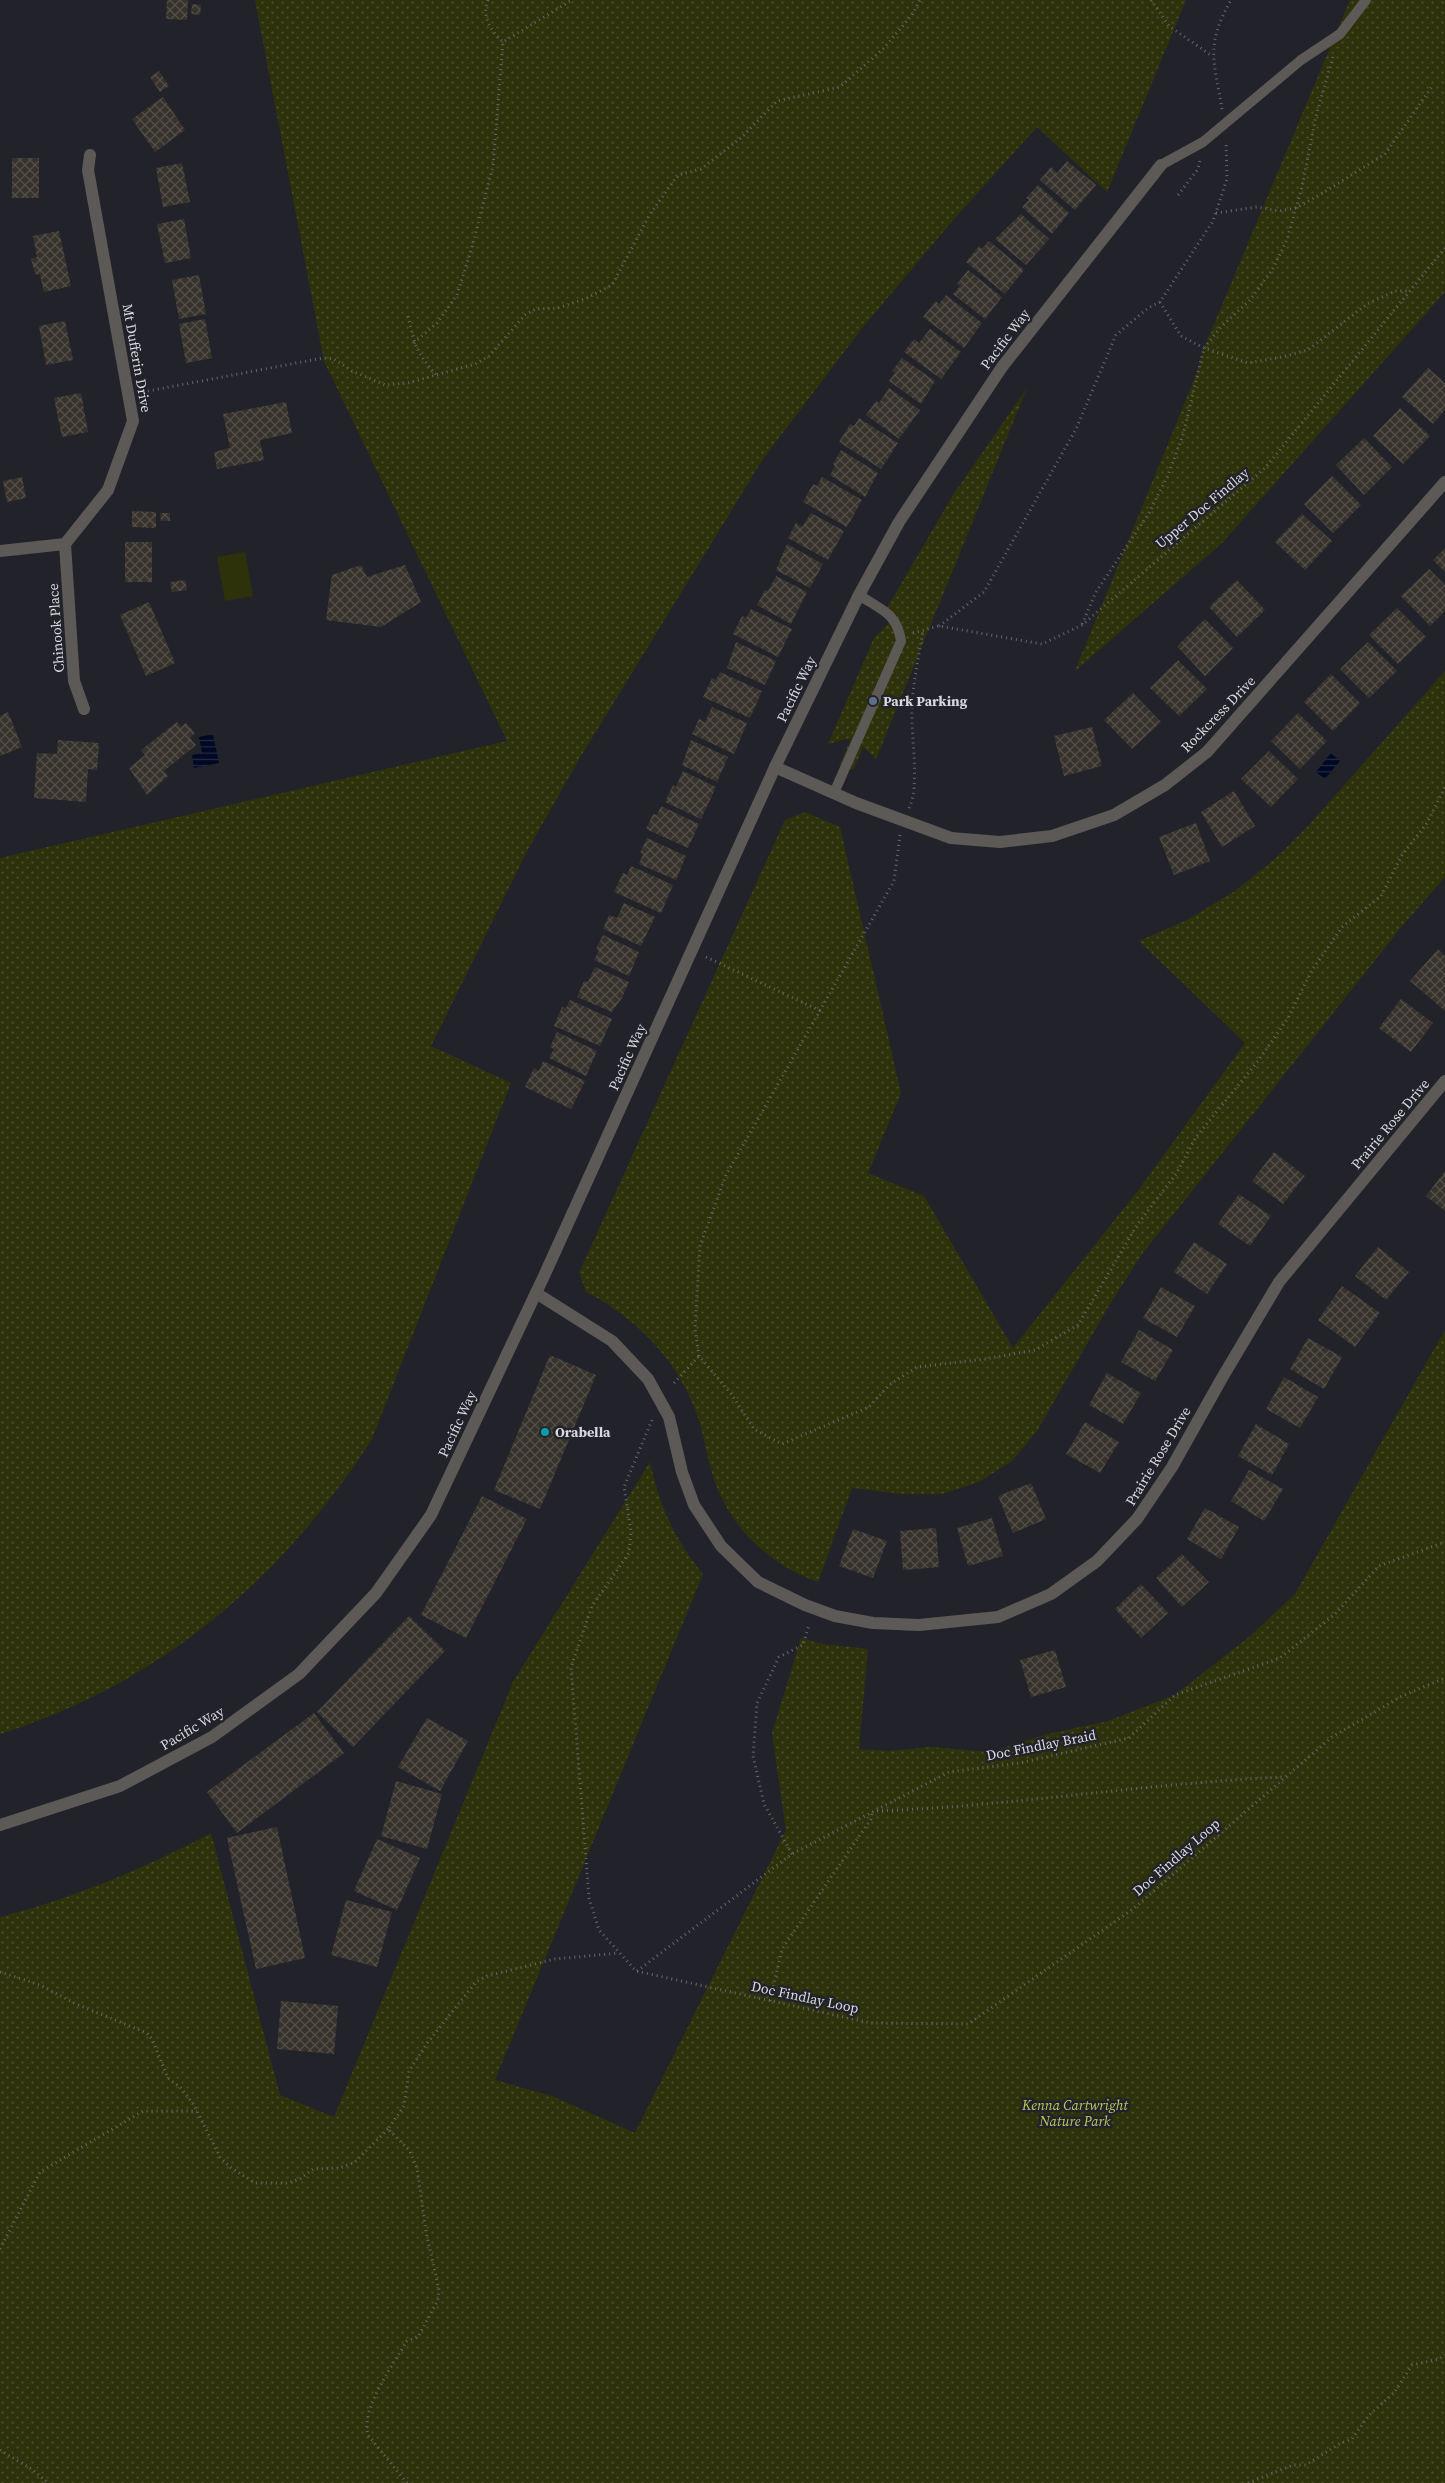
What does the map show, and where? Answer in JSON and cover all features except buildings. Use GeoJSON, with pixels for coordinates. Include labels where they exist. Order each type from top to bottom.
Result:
{"type":"FeatureCollection","features":[{"type":"Feature","properties":{"kind":"street","name":"Mt Dufferin Drive"},"geometry":{"type":"LineString","coordinates":[[65,544],[108,490],[133,421],[88,170],[90,155]]}},
{"type":"Feature","properties":{"kind":"street","name":"Pacific Way"},"geometry":{"type":"LineString","coordinates":[[0,1825],[120,1786],[212,1737],[299,1674],[376,1593],[431,1515],[536,1293],[775,767],[859,595],[899,522],[1002,367],[1160,165]]}},
{"type":"Feature","properties":{"kind":"street","name":"Rockcress Drive"},"geometry":{"type":"LineString","coordinates":[[775,767],[902,821],[951,838],[1000,842],[1052,836],[1114,815],[1165,785],[1207,752],[1445,482]]}},
{"type":"Feature","properties":{"kind":"street"},"geometry":{"type":"LineString","coordinates":[[0,551],[65,544]]}},
{"type":"Feature","properties":{"kind":"street","name":"Chinook Place"},"geometry":{"type":"LineString","coordinates":[[65,544],[74,681],[84,709]]}},
{"type":"Feature","properties":{"kind":"street","name":"Prairie Rose Drive"},"geometry":{"type":"LineString","coordinates":[[536,1293],[612,1341],[648,1379],[669,1417],[682,1472],[694,1506],[721,1546],[758,1582],[805,1605],[835,1616],[872,1623],[920,1624],[998,1617],[1051,1594],[1097,1561],[1137,1519],[1172,1467],[1279,1282],[1445,1081]]}},
{"type":"Feature","properties":{"kind":"lane"},"geometry":{"type":"LineString","coordinates":[[1160,165],[1200,144],[1226,125],[1301,60],[1340,34],[1366,0]]}},
{"type":"Feature","properties":{"kind":"lane"},"geometry":{"type":"LineString","coordinates":[[834,793],[901,641],[898,626],[893,618],[859,595]]}},
{"type":"Feature","properties":{"kind":"path"},"geometry":{"type":"LineString","coordinates":[[488,0],[485,7],[489,29],[503,42]]}},
{"type":"Feature","properties":{"kind":"path"},"geometry":{"type":"LineString","coordinates":[[503,42],[572,0]]}},
{"type":"Feature","properties":{"kind":"path"},"geometry":{"type":"LineString","coordinates":[[143,392],[323,358],[334,359],[352,371],[385,385],[408,383],[475,364],[489,356],[525,315],[536,309],[558,308],[587,298],[612,284],[650,214],[678,175],[702,169],[742,137],[777,101],[840,87],[883,49],[912,15],[920,0]]}},
{"type":"Feature","properties":{"kind":"path"},"geometry":{"type":"LineString","coordinates":[[1151,0],[1169,26],[1212,56]]}},
{"type":"Feature","properties":{"kind":"path"},"geometry":{"type":"LineString","coordinates":[[939,626],[984,592],[1076,429],[1116,335],[1148,308],[1160,302],[1213,221],[1227,179],[1226,125],[1212,56],[1216,29],[1231,0]]}},
{"type":"Feature","properties":{"kind":"path"},"geometry":{"type":"LineString","coordinates":[[1082,625],[1096,592],[1149,513],[1168,474],[1183,435],[1204,348],[1221,327],[1250,300],[1272,270],[1287,240],[1316,116],[1340,34]]}},
{"type":"Feature","properties":{"kind":"path"},"geometry":{"type":"LineString","coordinates":[[414,343],[437,323],[457,296],[470,255],[493,166],[503,42]]}},
{"type":"Feature","properties":{"kind":"path"},"geometry":{"type":"LineString","coordinates":[[1216,213],[1256,207],[1280,211],[1296,208],[1385,154],[1433,85]]}},
{"type":"Feature","properties":{"kind":"path"},"geometry":{"type":"LineString","coordinates":[[1178,195],[1198,169],[1202,155],[1200,144]]}},
{"type":"Feature","properties":{"kind":"path","name":"Upper Doc Findlay"},"geometry":{"type":"LineString","coordinates":[[901,641],[908,635],[939,626],[1042,644],[1082,625],[1265,468],[1445,248]]}},
{"type":"Feature","properties":{"kind":"path"},"geometry":{"type":"LineString","coordinates":[[1160,302],[1181,336],[1204,348],[1248,363],[1308,350],[1367,304],[1396,291],[1410,291]]}},
{"type":"Feature","properties":{"kind":"path"},"geometry":{"type":"LineString","coordinates":[[408,316],[414,343],[424,361],[437,376]]}},
{"type":"Feature","properties":{"kind":"path"},"geometry":{"type":"LineString","coordinates":[[922,630],[912,710],[914,754],[913,801],[902,821],[894,881],[726,1175],[700,1246],[695,1329],[699,1356],[732,1395],[754,1429],[782,1444],[868,1407],[889,1385],[917,1367],[985,1359],[1035,1350],[1078,1325],[1137,1225],[1176,1174],[1196,1137],[1258,1061],[1278,1033],[1288,1018],[1312,970],[1342,927],[1381,896],[1402,855],[1426,823],[1445,787]]}},
{"type":"Feature","properties":{"kind":"path"},"geometry":{"type":"LineString","coordinates":[[692,950],[821,1011]]}},
{"type":"Feature","properties":{"kind":"path"},"geometry":{"type":"LineString","coordinates":[[674,1383],[699,1356]]}},
{"type":"Feature","properties":{"kind":"path"},"geometry":{"type":"LineString","coordinates":[[636,1971],[599,1930],[589,1898],[571,1667],[592,1606],[629,1553],[631,1531],[624,1487],[652,1420]]}},
{"type":"Feature","properties":{"kind":"path","name":"Doc Findlay Braid"},"geometry":{"type":"LineString","coordinates":[[636,1971],[792,1854],[949,1772],[1020,1763],[1129,1738],[1175,1695],[1280,1658],[1335,1614],[1379,1566],[1445,1542]]}},
{"type":"Feature","properties":{"kind":"path"},"geometry":{"type":"LineString","coordinates":[[792,1854],[764,1804],[753,1756],[756,1703],[779,1656],[803,1645],[809,1625]]}},
{"type":"Feature","properties":{"kind":"path","name":"Doc Findlay Loop"},"geometry":{"type":"LineString","coordinates":[[636,1971],[870,2023],[968,2024],[1133,1909],[1332,1737],[1402,1696],[1445,1678]]}},
{"type":"Feature","properties":{"kind":"path"},"geometry":{"type":"LineString","coordinates":[[770,2001],[782,1949],[871,1819],[873,1812],[944,1809],[1195,1782],[1285,1777]]}},
{"type":"Feature","properties":{"kind":"path"},"geometry":{"type":"LineString","coordinates":[[0,1972],[40,1985],[76,2004],[147,2033],[152,2039],[168,2078],[180,2087],[197,2111],[220,2157],[230,2167],[255,2183],[288,2183],[300,2179],[313,2169],[340,2168],[355,2162],[388,2129],[404,2106],[409,2072],[428,2042],[476,1982],[488,1976],[555,1959],[619,1952]]}},
{"type":"Feature","properties":{"kind":"path"},"geometry":{"type":"LineString","coordinates":[[0,2249],[40,2172],[143,2111],[197,2111]]}},
{"type":"Feature","properties":{"kind":"path"},"geometry":{"type":"LineString","coordinates":[[388,2129],[409,2150],[417,2168],[426,2232],[439,2290],[438,2300],[418,2338],[408,2341],[390,2370],[374,2400],[365,2426],[368,2435],[406,2483]]}},
{"type":"Feature","properties":{"kind":"path"},"geometry":{"type":"LineString","coordinates":[[1248,2483],[1293,2465],[1306,2465],[1339,2444],[1352,2439],[1369,2415],[1394,2393],[1412,2364],[1440,2359],[1445,2355]]}},
{"type":"Feature","properties":{"kind":"path"},"geometry":{"type":"LineString","coordinates":[[0,2450],[33,2470],[48,2483]]}},
{"type":"Feature","properties":{"kind":"green space"},"geometry":{"type":"Polygon","coordinates":[[[255,0],[1186,0],[1107,192],[1037,127],[954,219],[863,327],[763,459],[578,761],[526,853],[431,1046],[511,1083],[372,1439],[337,1490],[299,1537],[257,1581],[212,1620],[164,1656],[113,1686],[58,1713],[0,1734],[0,858],[507,741],[324,361],[255,0]]]}},
{"type":"Feature","properties":{"kind":"green space"},"geometry":{"type":"Polygon","coordinates":[[[1350,0],[1445,0],[1445,292],[1222,543],[1075,671],[1196,375],[1204,348],[1350,0]]]}},
{"type":"Feature","properties":{"kind":"green space"},"geometry":{"type":"Polygon","coordinates":[[[1027,388],[876,759],[863,747],[853,770],[840,765],[851,738],[828,744],[874,638],[895,617],[887,608],[953,495],[1027,388]]]}},
{"type":"Feature","properties":{"kind":"green space"},"geometry":{"type":"Polygon","coordinates":[[[245,552],[253,596],[225,601],[217,557],[245,552]]]}},
{"type":"Feature","properties":{"kind":"green space"},"geometry":{"type":"Polygon","coordinates":[[[1445,671],[1445,877],[1403,925],[1142,1254],[1110,1304],[1037,1431],[1012,1461],[979,1482],[942,1494],[902,1494],[852,1488],[818,1582],[783,1565],[768,1555],[741,1529],[721,1497],[711,1470],[695,1409],[687,1390],[665,1356],[637,1327],[621,1314],[586,1292],[579,1273],[785,820],[805,812],[840,827],[901,1093],[868,1173],[924,1196],[1013,1348],[1140,1188],[1245,1043],[1139,941],[1187,920],[1235,891],[1278,856],[1309,825],[1445,671]]]}},
{"type":"Feature","properties":{"kind":"green space","name":"Kenna Cartwright Nature Park"},"geometry":{"type":"Polygon","coordinates":[[[1445,1330],[1445,2483],[0,2483],[0,1917],[81,1892],[160,1859],[211,1833],[280,2095],[334,2117],[513,1682],[650,1462],[658,1493],[669,1521],[684,1548],[703,1574],[495,2080],[552,2096],[635,2133],[786,1830],[772,1733],[801,1638],[823,1644],[868,1649],[859,1749],[889,1751],[931,1747],[989,1752],[1048,1734],[1108,1721],[1175,1695],[1249,1637],[1295,1594],[1445,1330]]]}},
{"type":"Feature","properties":{"kind":"water"},"geometry":{"type":"Polygon","coordinates":[[[213,734],[219,763],[194,768],[192,755],[202,753],[199,737],[213,734]]]}},
{"type":"Feature","properties":{"kind":"water"},"geometry":{"type":"Polygon","coordinates":[[[1331,753],[1340,761],[1325,779],[1316,772],[1331,753]]]}},
{"type":"Feature","properties":{"kind":"place","name":"Park Parking"},"geometry":{"type":"Point","coordinates":[873,701]}},
{"type":"Feature","properties":{"kind":"place","name":"Orabella"},"geometry":{"type":"Point","coordinates":[545,1432]}}]}
